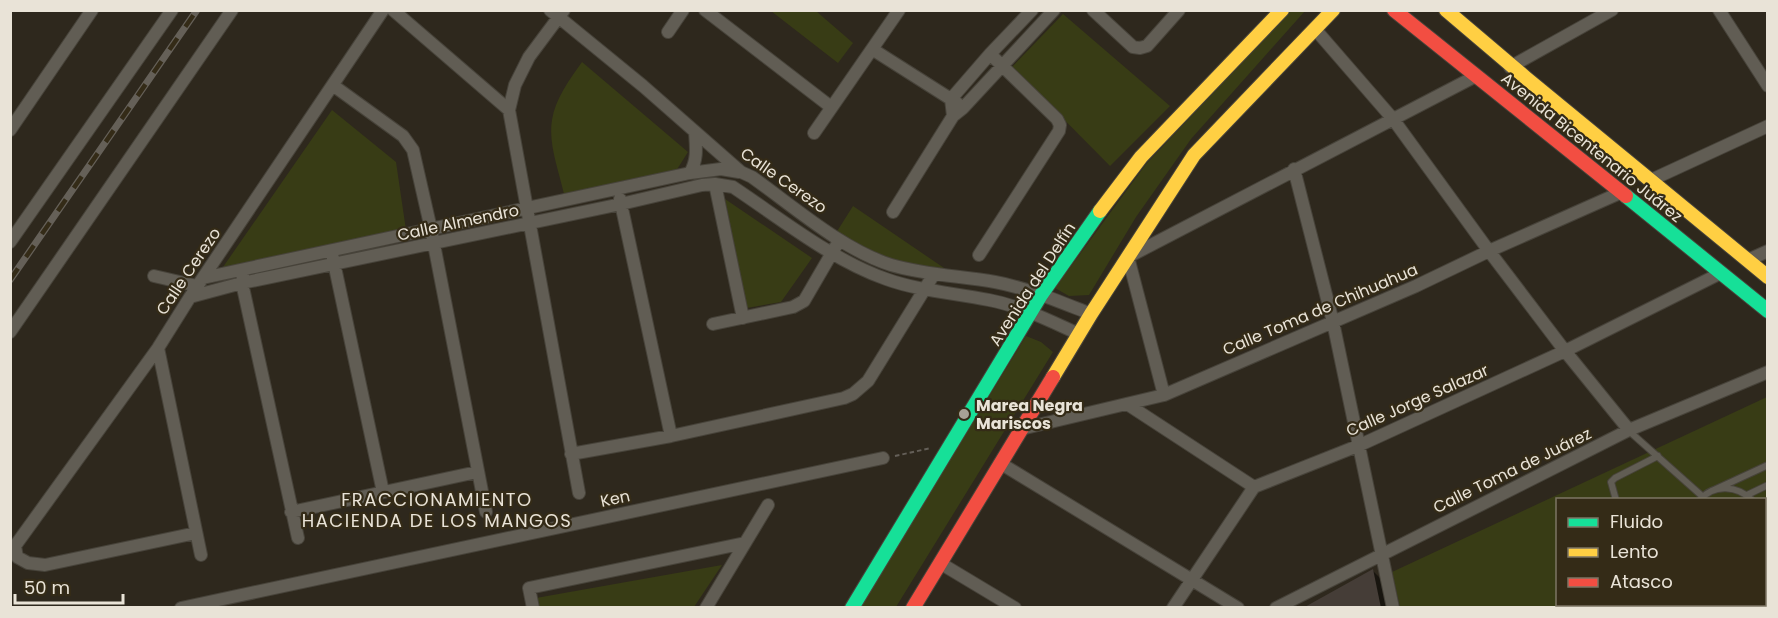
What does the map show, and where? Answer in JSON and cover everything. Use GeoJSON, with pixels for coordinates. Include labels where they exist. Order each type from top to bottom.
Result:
{"type":"FeatureCollection","features":[{"type":"Feature","properties":{"kind":"street"},"geometry":{"type":"LineString","coordinates":[[10,242],[172,10]]}},
{"type":"Feature","properties":{"kind":"street"},"geometry":{"type":"LineString","coordinates":[[10,332],[232,10]]}},
{"type":"Feature","properties":{"kind":"street","name":"Calle Cerezo"},"geometry":{"type":"LineString","coordinates":[[196,533],[45,565],[28,563],[17,557],[15,546],[158,348],[383,10]]}},
{"type":"Feature","properties":{"kind":"street"},"geometry":{"type":"LineString","coordinates":[[393,10],[509,110]]}},
{"type":"Feature","properties":{"kind":"street"},"geometry":{"type":"LineString","coordinates":[[668,32],[683,10]]}},
{"type":"Feature","properties":{"kind":"street"},"geometry":{"type":"LineString","coordinates":[[705,10],[831,107]]}},
{"type":"Feature","properties":{"kind":"street"},"geometry":{"type":"LineString","coordinates":[[814,133],[899,10]]}},
{"type":"Feature","properties":{"kind":"street"},"geometry":{"type":"LineString","coordinates":[[951,99],[1032,10]]}},
{"type":"Feature","properties":{"kind":"street"},"geometry":{"type":"LineString","coordinates":[[893,212],[958,112],[1054,10]]}},
{"type":"Feature","properties":{"kind":"street"},"geometry":{"type":"LineString","coordinates":[[1093,10],[1133,47],[1140,48],[1147,46],[1179,10]]}},
{"type":"Feature","properties":{"kind":"street","name":"Avenida del Delfín"},"geometry":{"type":"LineString","coordinates":[[852,608],[1041,295],[1111,194],[1141,157],[1282,10]]}},
{"type":"Feature","properties":{"kind":"street"},"geometry":{"type":"LineString","coordinates":[[913,608],[1091,314],[1194,155],[1334,10]]}},
{"type":"Feature","properties":{"kind":"street","name":"Avenida Bicentenario Juárez"},"geometry":{"type":"LineString","coordinates":[[1394,10],[1767,311]]}},
{"type":"Feature","properties":{"kind":"street","name":"Avenida Bicentenario Juárez"},"geometry":{"type":"LineString","coordinates":[[1446,10],[1510,67],[1767,277]]}},
{"type":"Feature","properties":{"kind":"street"},"geometry":{"type":"LineString","coordinates":[[1510,67],[1612,10]]}},
{"type":"Feature","properties":{"kind":"street"},"geometry":{"type":"LineString","coordinates":[[1719,10],[1767,86]]}},
{"type":"Feature","properties":{"kind":"street"},"geometry":{"type":"LineString","coordinates":[[10,130],[89,11]]}},
{"type":"Feature","properties":{"kind":"street"},"geometry":{"type":"LineString","coordinates":[[557,13],[529,57],[515,85],[509,110],[579,493]]}},
{"type":"Feature","properties":{"kind":"street","name":"Calle Cerezo"},"geometry":{"type":"LineString","coordinates":[[557,13],[741,172],[752,177],[839,239],[891,265],[934,274],[995,282],[1041,295]]}},
{"type":"Feature","properties":{"kind":"street"},"geometry":{"type":"LineString","coordinates":[[1316,29],[1393,119],[1489,251],[1629,430]]}},
{"type":"Feature","properties":{"kind":"street"},"geometry":{"type":"LineString","coordinates":[[872,49],[951,99],[958,112]]}},
{"type":"Feature","properties":{"kind":"street"},"geometry":{"type":"LineString","coordinates":[[979,255],[1059,131],[1060,124],[990,54]]}},
{"type":"Feature","properties":{"kind":"street"},"geometry":{"type":"LineString","coordinates":[[1128,257],[1476,76]]}},
{"type":"Feature","properties":{"kind":"street"},"geometry":{"type":"LineString","coordinates":[[334,86],[403,136],[413,150],[431,229],[486,512]]}},
{"type":"Feature","properties":{"kind":"street"},"geometry":{"type":"LineString","coordinates":[[1651,180],[1767,126]]}},
{"type":"Feature","properties":{"kind":"street"},"geometry":{"type":"LineString","coordinates":[[690,173],[696,164],[695,132]]}},
{"type":"Feature","properties":{"kind":"street","name":"Calle Almendro"},"geometry":{"type":"LineString","coordinates":[[154,276],[200,282],[244,268],[690,173],[721,169],[741,172]]}},
{"type":"Feature","properties":{"kind":"street"},"geometry":{"type":"LineString","coordinates":[[1294,169],[1333,322],[1393,608]]}},
{"type":"Feature","properties":{"kind":"street"},"geometry":{"type":"LineString","coordinates":[[715,184],[743,318]]}},
{"type":"Feature","properties":{"kind":"street","name":"Calle Almendro"},"geometry":{"type":"LineString","coordinates":[[190,297],[242,283],[434,244],[702,185],[715,184],[733,188]]}},
{"type":"Feature","properties":{"kind":"street","name":"Calle Cerezo"},"geometry":{"type":"LineString","coordinates":[[733,188],[860,269],[888,280],[924,289],[990,300],[1015,306],[1031,313]]}},
{"type":"Feature","properties":{"kind":"street"},"geometry":{"type":"LineString","coordinates":[[618,189],[671,436]]}},
{"type":"Feature","properties":{"kind":"street","name":"Calle Toma de Chihuahua"},"geometry":{"type":"LineString","coordinates":[[1021,429],[1164,395],[1416,286],[1622,192]]}},
{"type":"Feature","properties":{"kind":"street"},"geometry":{"type":"LineString","coordinates":[[713,324],[794,307],[804,300],[839,239]]}},
{"type":"Feature","properties":{"kind":"street"},"geometry":{"type":"LineString","coordinates":[[330,250],[335,264],[383,492]]}},
{"type":"Feature","properties":{"kind":"street"},"geometry":{"type":"LineString","coordinates":[[1748,260],[1767,251]]}},
{"type":"Feature","properties":{"kind":"street"},"geometry":{"type":"LineString","coordinates":[[1128,257],[1164,395]]}},
{"type":"Feature","properties":{"kind":"street"},"geometry":{"type":"LineString","coordinates":[[244,268],[242,283],[297,538]]}},
{"type":"Feature","properties":{"kind":"street","name":"Calle Jorge Salazar"},"geometry":{"type":"LineString","coordinates":[[1254,487],[1360,445],[1565,351],[1721,273]]}},
{"type":"Feature","properties":{"kind":"street"},"geometry":{"type":"LineString","coordinates":[[571,454],[671,436],[854,394],[868,381],[934,274]]}},
{"type":"Feature","properties":{"kind":"street","name":"Avenida del Delfín"},"geometry":{"type":"LineString","coordinates":[[1041,295],[1091,314]]}},
{"type":"Feature","properties":{"kind":"street","name":"Avenida del Delfín"},"geometry":{"type":"LineString","coordinates":[[1031,313],[1079,334]]}},
{"type":"Feature","properties":{"kind":"street"},"geometry":{"type":"LineString","coordinates":[[158,348],[201,555]]}},
{"type":"Feature","properties":{"kind":"street","name":"Calle Toma de Juárez"},"geometry":{"type":"LineString","coordinates":[[1276,608],[1629,430],[1767,372]]}},
{"type":"Feature","properties":{"kind":"street"},"geometry":{"type":"LineString","coordinates":[[1127,405],[1254,487],[1173,608]]}},
{"type":"Feature","properties":{"kind":"street","name":"Ken"},"geometry":{"type":"LineString","coordinates":[[181,608],[883,458]]}},
{"type":"Feature","properties":{"kind":"street"},"geometry":{"type":"LineString","coordinates":[[1000,463],[1238,608]]}},
{"type":"Feature","properties":{"kind":"street"},"geometry":{"type":"LineString","coordinates":[[291,512],[477,472]]}},
{"type":"Feature","properties":{"kind":"street"},"geometry":{"type":"LineString","coordinates":[[706,608],[768,505]]}},
{"type":"Feature","properties":{"kind":"street"},"geometry":{"type":"LineString","coordinates":[[533,608],[529,588],[745,543]]}},
{"type":"Feature","properties":{"kind":"street"},"geometry":{"type":"LineString","coordinates":[[940,562],[1015,608]]}},
{"type":"Feature","properties":{"kind":"lane"},"geometry":{"type":"LineString","coordinates":[[1629,430],[1699,498]]}},
{"type":"Feature","properties":{"kind":"lane"},"geometry":{"type":"LineString","coordinates":[[1615,498],[1611,488],[1611,482],[1615,478],[1658,456]]}},
{"type":"Feature","properties":{"kind":"lane"},"geometry":{"type":"LineString","coordinates":[[1702,498],[1767,465]]}},
{"type":"Feature","properties":{"kind":"lane"},"geometry":{"type":"LineString","coordinates":[[1714,490],[1730,488],[1750,497],[1767,485]]}},
{"type":"Feature","properties":{"kind":"path"},"geometry":{"type":"LineString","coordinates":[[883,458],[951,444]]}},
{"type":"Feature","properties":{"kind":"green space"},"geometry":{"type":"Polygon","coordinates":[[[771,11],[816,11],[853,43],[838,63],[771,11]]]}},
{"type":"Feature","properties":{"kind":"green space"},"geometry":{"type":"Polygon","coordinates":[[[1291,11],[1305,11],[1191,139],[1136,217],[1089,295],[1069,296],[1055,288],[1146,164],[1291,11]]]}},
{"type":"Feature","properties":{"kind":"green space"},"geometry":{"type":"Polygon","coordinates":[[[1063,14],[1170,106],[1110,166],[1012,67],[1063,14]]]}},
{"type":"Feature","properties":{"kind":"green space"},"geometry":{"type":"Polygon","coordinates":[[[582,62],[688,152],[676,171],[564,194],[551,138],[552,120],[560,97],[582,62]]]}},
{"type":"Feature","properties":{"kind":"green space"},"geometry":{"type":"Polygon","coordinates":[[[332,110],[396,162],[406,230],[221,270],[332,110]]]}},
{"type":"Feature","properties":{"kind":"green space"},"geometry":{"type":"Polygon","coordinates":[[[725,199],[812,258],[781,302],[747,308],[725,199]]]}},
{"type":"Feature","properties":{"kind":"green space"},"geometry":{"type":"Polygon","coordinates":[[[853,206],[947,270],[871,256],[836,233],[853,206]]]}},
{"type":"Feature","properties":{"kind":"green space"},"geometry":{"type":"Polygon","coordinates":[[[1026,336],[1041,342],[1053,352],[896,607],[859,608],[1026,336]]]}},
{"type":"Feature","properties":{"kind":"green space"},"geometry":{"type":"Polygon","coordinates":[[[1767,397],[1767,607],[1400,607],[1392,572],[1767,397]]]}},
{"type":"Feature","properties":{"kind":"green space"},"geometry":{"type":"Polygon","coordinates":[[[722,565],[694,607],[538,607],[536,598],[722,565]]]}},
{"type":"Feature","properties":{"kind":"building"},"geometry":{"type":"Polygon","coordinates":[[[1373,569],[1381,608],[1303,608],[1373,569]]]}},
{"type":"Feature","properties":{"kind":"railway"},"geometry":{"type":"LineString","coordinates":[[10,280],[197,10]]}},
{"type":"Feature","properties":{"kind":"traffic: fast"},"geometry":{"type":"LineString","coordinates":[[1626,196],[1768,311]]}},
{"type":"Feature","properties":{"kind":"traffic: fast"},"geometry":{"type":"LineString","coordinates":[[852,608],[1041,295],[1100,211]]}},
{"type":"Feature","properties":{"kind":"traffic: slow"},"geometry":{"type":"LineString","coordinates":[[1100,211],[1141,157],[1282,10]]}},
{"type":"Feature","properties":{"kind":"traffic: slow"},"geometry":{"type":"LineString","coordinates":[[1053,377],[1194,155],[1333,10]]}},
{"type":"Feature","properties":{"kind":"traffic: slow"},"geometry":{"type":"LineString","coordinates":[[1446,10],[1768,277]]}},
{"type":"Feature","properties":{"kind":"traffic: jam"},"geometry":{"type":"LineString","coordinates":[[1394,10],[1626,196]]}},
{"type":"Feature","properties":{"kind":"traffic: jam"},"geometry":{"type":"LineString","coordinates":[[913,608],[1053,377]]}},
{"type":"Feature","properties":{"kind":"place","name":"Marea Negra Mariscos"},"geometry":{"type":"Point","coordinates":[964,414]}},
{"type":"Feature","properties":{"kind":"district","name":"FRACCIONAMIENTO HACIENDA DE LOS MANGOS"},"geometry":{"type":"Point","coordinates":[437,510]}}]}
